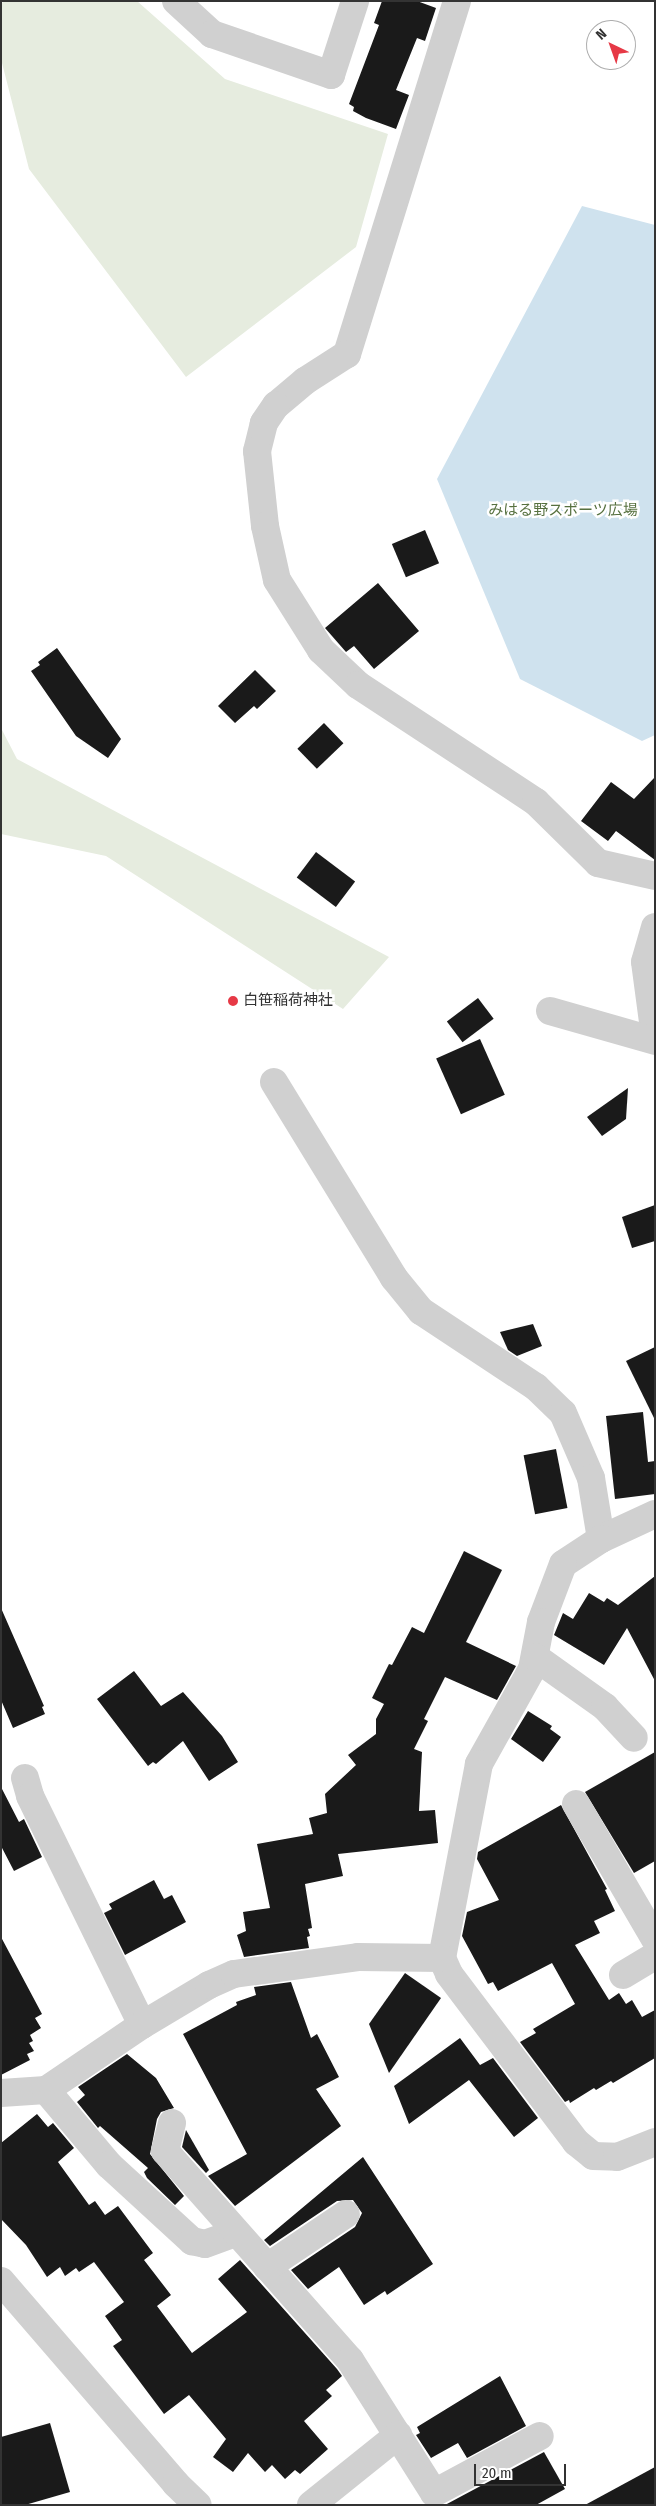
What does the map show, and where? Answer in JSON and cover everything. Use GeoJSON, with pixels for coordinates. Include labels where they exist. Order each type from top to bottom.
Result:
{"type":"FeatureCollection","features":[{"type":"Feature","properties":{"kind":"street"},"geometry":{"type":"LineString","coordinates":[[176,1],[212,34],[331,75],[355,1]]}},
{"type":"Feature","properties":{"kind":"street"},"geometry":{"type":"LineString","coordinates":[[457,1],[347,354],[305,381],[276,405],[264,423],[258,451],[265,526],[277,580],[322,650],[358,685],[536,802],[598,863],[655,876]]}},
{"type":"Feature","properties":{"kind":"street"},"geometry":{"type":"LineString","coordinates":[[550,1011],[655,1039],[645,962],[655,927]]}},
{"type":"Feature","properties":{"kind":"street"},"geometry":{"type":"LineString","coordinates":[[274,1082],[394,1278],[421,1311],[536,1387],[563,1413],[591,1478],[601,1539]]}},
{"type":"Feature","properties":{"kind":"street"},"geometry":{"type":"LineString","coordinates":[[655,1514],[601,1539],[563,1564],[541,1622],[532,1668],[479,1764],[442,1958],[449,1974],[576,2142],[593,2156],[617,2157],[655,2142]]}},
{"type":"Feature","properties":{"kind":"street"},"geometry":{"type":"LineString","coordinates":[[535,1657],[606,1707],[634,1738]]}},
{"type":"Feature","properties":{"kind":"street"},"geometry":{"type":"LineString","coordinates":[[25,1778],[30,1796],[142,2025]]}},
{"type":"Feature","properties":{"kind":"street"},"geometry":{"type":"LineString","coordinates":[[576,1804],[650,1921]]}},
{"type":"Feature","properties":{"kind":"street"},"geometry":{"type":"LineString","coordinates":[[623,1975],[655,1956]]}},
{"type":"Feature","properties":{"kind":"street"},"geometry":{"type":"LineString","coordinates":[[1,2093],[46,2090],[142,2025],[209,1985],[234,1974],[358,1957],[442,1958]]}},
{"type":"Feature","properties":{"kind":"street"},"geometry":{"type":"LineString","coordinates":[[46,2090],[109,2165],[192,2241],[205,2244],[236,2233]]}},
{"type":"Feature","properties":{"kind":"street"},"geometry":{"type":"LineString","coordinates":[[172,2123],[165,2151],[350,2360],[436,2499],[540,2436]]}},
{"type":"Feature","properties":{"kind":"street"},"geometry":{"type":"LineString","coordinates":[[267,2267],[346,2214]]}},
{"type":"Feature","properties":{"kind":"street"},"geometry":{"type":"LineString","coordinates":[[1,2280],[176,2484],[198,2505]]}},
{"type":"Feature","properties":{"kind":"street"},"geometry":{"type":"LineString","coordinates":[[311,2505],[398,2435]]}},
{"type":"Feature","properties":{"kind":"shaded area"},"geometry":{"type":"Polygon","coordinates":[[[4,1],[137,1],[225,79],[388,134],[356,247],[186,377],[29,169],[1,59],[1,4],[4,1]]]}},
{"type":"Feature","properties":{"kind":"shaded area"},"geometry":{"type":"Polygon","coordinates":[[[1,728],[17,759],[389,957],[343,1009],[106,856],[1,834],[1,728]]]}},
{"type":"Feature","properties":{"kind":"water","name":"みはる野スポーツ広場"},"geometry":{"type":"Polygon","coordinates":[[[582,206],[655,225],[655,735],[642,741],[520,679],[437,479],[582,206]]]}},
{"type":"Feature","properties":{"kind":"building"},"geometry":{"type":"Polygon","coordinates":[[[382,1],[417,1],[436,8],[425,41],[417,38],[396,90],[409,95],[396,129],[366,118],[353,111],[354,107],[349,104],[379,25],[374,23],[382,1]]]}},
{"type":"Feature","properties":{"kind":"building"},"geometry":{"type":"Polygon","coordinates":[[[425,530],[439,563],[406,577],[392,544],[425,530]]]}},
{"type":"Feature","properties":{"kind":"building"},"geometry":{"type":"Polygon","coordinates":[[[378,583],[419,631],[374,669],[354,646],[346,652],[325,628],[378,583]]]}},
{"type":"Feature","properties":{"kind":"building"},"geometry":{"type":"Polygon","coordinates":[[[57,648],[121,739],[108,758],[76,736],[31,671],[40,665],[38,662],[57,648]]]}},
{"type":"Feature","properties":{"kind":"building"},"geometry":{"type":"Polygon","coordinates":[[[255,670],[276,691],[257,709],[254,706],[235,723],[218,706],[255,670]]]}},
{"type":"Feature","properties":{"kind":"building"},"geometry":{"type":"Polygon","coordinates":[[[324,723],[343,743],[317,769],[297,749],[324,723]]]}},
{"type":"Feature","properties":{"kind":"building"},"geometry":{"type":"Polygon","coordinates":[[[655,777],[655,860],[616,831],[608,841],[581,821],[611,782],[634,799],[655,777]]]}},
{"type":"Feature","properties":{"kind":"building"},"geometry":{"type":"Polygon","coordinates":[[[316,852],[355,881],[336,907],[297,878],[316,852]]]}},
{"type":"Feature","properties":{"kind":"building"},"geometry":{"type":"Polygon","coordinates":[[[478,998],[494,1019],[463,1042],[447,1021],[478,998]]]}},
{"type":"Feature","properties":{"kind":"building"},"geometry":{"type":"Polygon","coordinates":[[[480,1039],[505,1095],[461,1114],[436,1059],[480,1039]]]}},
{"type":"Feature","properties":{"kind":"building"},"geometry":{"type":"Polygon","coordinates":[[[628,1088],[626,1119],[602,1136],[587,1117],[628,1088]]]}},
{"type":"Feature","properties":{"kind":"building"},"geometry":{"type":"Polygon","coordinates":[[[655,1205],[655,1241],[632,1248],[622,1217],[655,1205]]]}},
{"type":"Feature","properties":{"kind":"building"},"geometry":{"type":"Polygon","coordinates":[[[533,1324],[542,1346],[517,1356],[508,1350],[500,1332],[533,1324]]]}},
{"type":"Feature","properties":{"kind":"building"},"geometry":{"type":"Polygon","coordinates":[[[655,1347],[655,1420],[626,1361],[655,1347]]]}},
{"type":"Feature","properties":{"kind":"building"},"geometry":{"type":"Polygon","coordinates":[[[643,1412],[648,1462],[655,1461],[655,1494],[615,1499],[606,1416],[643,1412]]]}},
{"type":"Feature","properties":{"kind":"building"},"geometry":{"type":"Polygon","coordinates":[[[556,1449],[567,1508],[535,1514],[524,1455],[556,1449]]]}},
{"type":"Feature","properties":{"kind":"building"},"geometry":{"type":"Polygon","coordinates":[[[464,1551],[502,1570],[466,1642],[516,1666],[497,1700],[445,1677],[424,1719],[428,1721],[414,1749],[422,1752],[419,1811],[435,1810],[438,1843],[338,1854],[343,1876],[305,1884],[312,1928],[308,1929],[310,1936],[307,1937],[309,1948],[244,1957],[237,1935],[246,1931],[243,1912],[270,1908],[257,1844],[313,1834],[309,1818],[327,1813],[325,1794],[356,1765],[348,1755],[376,1734],[376,1719],[384,1704],[372,1698],[389,1664],[392,1665],[412,1627],[424,1633],[464,1551]]]}},
{"type":"Feature","properties":{"kind":"building"},"geometry":{"type":"Polygon","coordinates":[[[655,1576],[655,1681],[627,1628],[604,1665],[554,1635],[563,1613],[573,1619],[589,1593],[604,1602],[607,1598],[618,1605],[655,1576]]]}},
{"type":"Feature","properties":{"kind":"building"},"geometry":{"type":"Polygon","coordinates":[[[1,1608],[44,1706],[42,1707],[45,1714],[13,1728],[1,1700],[1,1608]]]}},
{"type":"Feature","properties":{"kind":"building"},"geometry":{"type":"Polygon","coordinates":[[[134,1671],[161,1706],[183,1692],[222,1736],[238,1762],[209,1781],[183,1741],[156,1764],[153,1762],[148,1766],[97,1699],[134,1671]]]}},
{"type":"Feature","properties":{"kind":"building"},"geometry":{"type":"Polygon","coordinates":[[[528,1711],[552,1726],[550,1729],[561,1737],[543,1762],[511,1739],[528,1711]]]}},
{"type":"Feature","properties":{"kind":"building"},"geometry":{"type":"Polygon","coordinates":[[[655,1752],[655,1861],[634,1873],[585,1792],[655,1752]]]}},
{"type":"Feature","properties":{"kind":"building"},"geometry":{"type":"Polygon","coordinates":[[[1,1787],[19,1822],[24,1819],[42,1857],[14,1871],[1,1846],[1,1787]]]}},
{"type":"Feature","properties":{"kind":"building"},"geometry":{"type":"Polygon","coordinates":[[[561,1805],[607,1889],[605,1890],[615,1911],[594,1921],[600,1933],[575,1945],[609,2000],[619,1993],[626,2004],[632,2000],[642,2017],[655,2010],[655,2058],[613,2083],[611,2081],[596,2090],[594,2088],[570,2103],[569,2100],[565,2102],[520,2042],[536,2033],[533,2029],[575,2004],[552,1963],[498,1991],[493,1982],[488,1984],[462,1936],[467,1912],[499,1900],[477,1859],[478,1852],[561,1805]]]}},
{"type":"Feature","properties":{"kind":"building"},"geometry":{"type":"Polygon","coordinates":[[[154,1880],[164,1899],[172,1895],[186,1922],[125,1955],[104,1913],[112,1909],[109,1904],[154,1880]]]}},
{"type":"Feature","properties":{"kind":"building"},"geometry":{"type":"Polygon","coordinates":[[[1,1937],[42,2014],[35,2018],[41,2028],[30,2035],[33,2041],[29,2043],[34,2051],[27,2054],[30,2060],[1,2075],[1,1937]]]}},
{"type":"Feature","properties":{"kind":"building"},"geometry":{"type":"Polygon","coordinates":[[[405,1973],[441,1998],[389,2073],[369,2024],[405,1973]]]}},
{"type":"Feature","properties":{"kind":"building"},"geometry":{"type":"Polygon","coordinates":[[[291,1982],[311,2038],[317,2034],[339,2077],[316,2089],[341,2126],[235,2206],[208,2176],[247,2154],[183,2034],[237,2005],[236,2002],[256,1995],[254,1987],[291,1982]]]}},
{"type":"Feature","properties":{"kind":"building"},"geometry":{"type":"Polygon","coordinates":[[[460,2038],[480,2065],[493,2058],[538,2118],[514,2137],[469,2080],[409,2124],[394,2086],[460,2038]]]}},
{"type":"Feature","properties":{"kind":"building"},"geometry":{"type":"Polygon","coordinates":[[[127,2054],[156,2078],[174,2108],[161,2112],[157,2119],[150,2154],[184,2196],[175,2205],[147,2178],[144,2172],[148,2168],[100,2126],[98,2128],[77,2102],[85,2095],[78,2087],[127,2054]]]}},
{"type":"Feature","properties":{"kind":"building"},"geometry":{"type":"Polygon","coordinates":[[[37,2114],[48,2127],[53,2123],[74,2148],[58,2162],[89,2205],[95,2201],[105,2215],[118,2206],[153,2253],[144,2260],[171,2295],[157,2306],[192,2353],[247,2312],[218,2279],[240,2260],[337,2369],[342,2376],[326,2390],[332,2396],[304,2421],[328,2449],[300,2474],[295,2470],[285,2479],[272,2465],[265,2472],[248,2453],[233,2472],[213,2457],[226,2439],[189,2395],[164,2414],[113,2346],[122,2340],[105,2316],[124,2302],[94,2262],[79,2272],[76,2268],[65,2276],[60,2267],[47,2277],[26,2245],[1,2219],[1,2143],[37,2114]]]}},
{"type":"Feature","properties":{"kind":"building"},"geometry":{"type":"Polygon","coordinates":[[[186,2130],[209,2170],[206,2173],[182,2147],[186,2130]]]}},
{"type":"Feature","properties":{"kind":"building"},"geometry":{"type":"Polygon","coordinates":[[[363,2157],[433,2264],[387,2295],[385,2291],[364,2305],[339,2267],[308,2289],[291,2270],[355,2227],[362,2213],[353,2200],[337,2201],[270,2246],[264,2240],[363,2157]]]}},
{"type":"Feature","properties":{"kind":"building"},"geometry":{"type":"Polygon","coordinates":[[[500,2376],[526,2426],[467,2458],[458,2443],[431,2458],[416,2435],[420,2433],[417,2427],[500,2376]]]}},
{"type":"Feature","properties":{"kind":"building"},"geometry":{"type":"Polygon","coordinates":[[[50,2423],[70,2492],[25,2505],[1,2505],[1,2437],[50,2423]]]}},
{"type":"Feature","properties":{"kind":"building"},"geometry":{"type":"Polygon","coordinates":[[[544,2452],[565,2489],[536,2505],[445,2505],[544,2452]]]}},
{"type":"Feature","properties":{"kind":"building"},"geometry":{"type":"Polygon","coordinates":[[[655,2467],[655,2505],[585,2505],[655,2467]]]}},
{"type":"Feature","properties":{"kind":"place","name":"白笹稲荷神社"},"geometry":{"type":"Point","coordinates":[233,1001]}}]}
